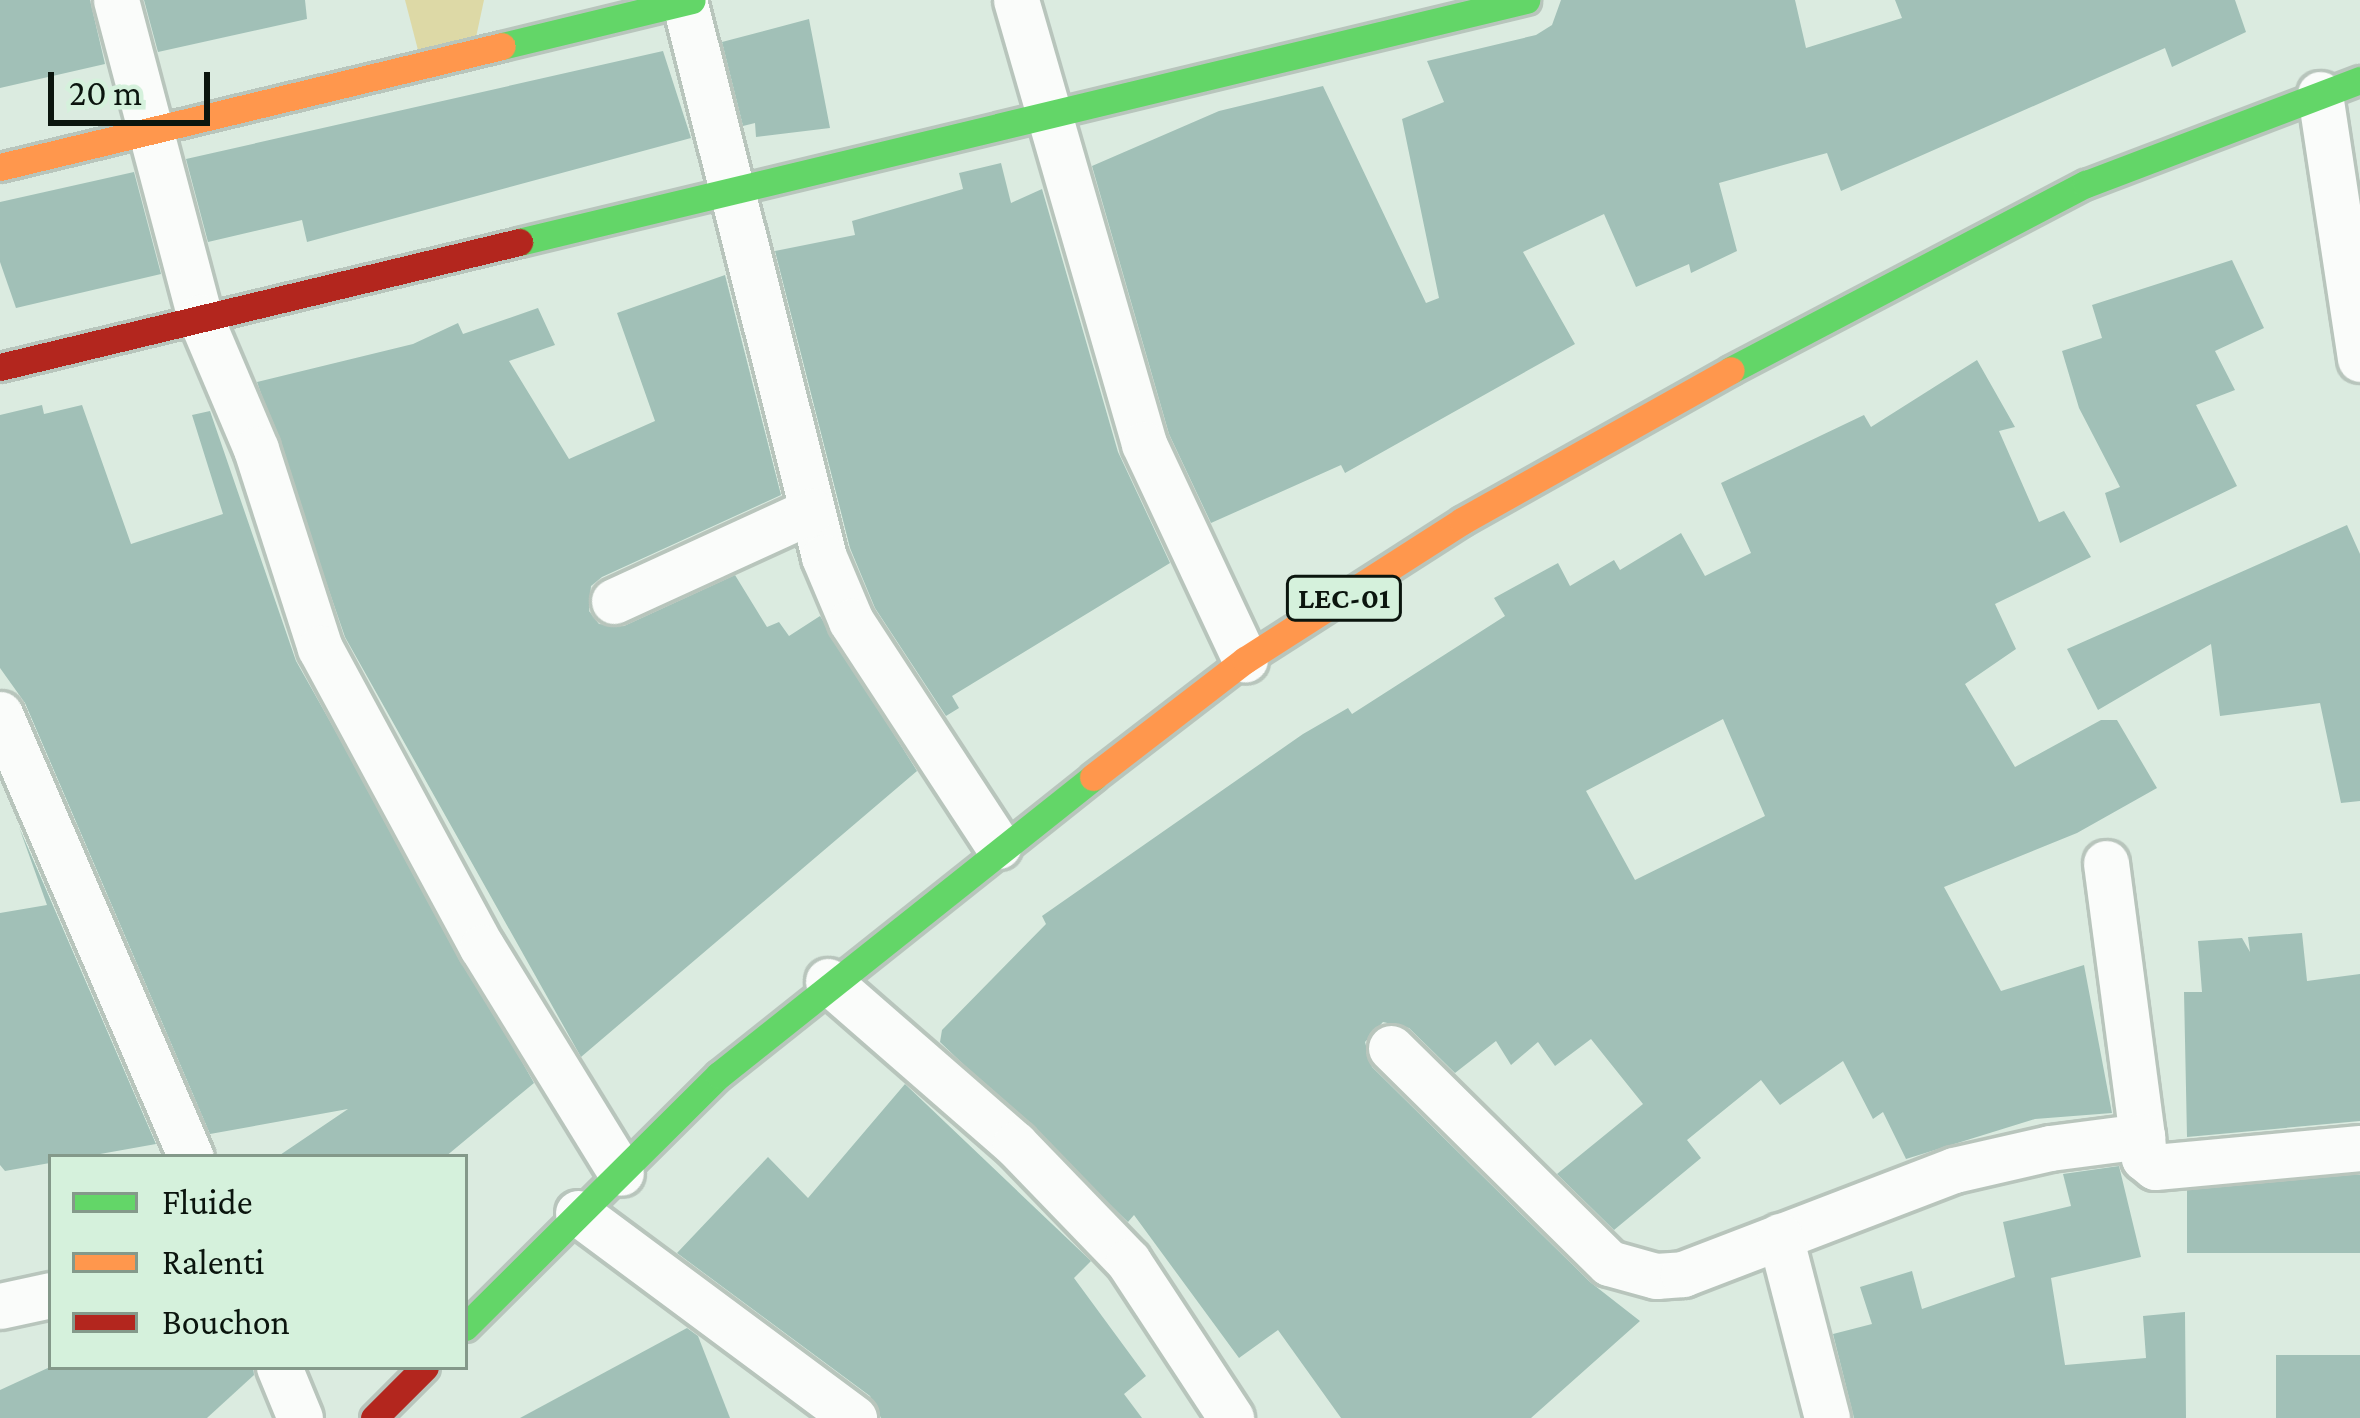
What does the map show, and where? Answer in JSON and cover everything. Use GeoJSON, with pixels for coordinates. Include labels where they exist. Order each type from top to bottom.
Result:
{"type":"FeatureCollection","features":[{"type":"Feature","properties":{"kind":"main road"},"geometry":{"type":"LineString","coordinates":[[0,367],[1526,0]]}},
{"type":"Feature","properties":{"kind":"main road"},"geometry":{"type":"LineString","coordinates":[[0,166],[687,1]]}},
{"type":"Feature","properties":{"kind":"main road","name":"LEC-01"},"geometry":{"type":"LineString","coordinates":[[468,1324],[578,1213],[828,981],[1245,660],[1462,521],[1872,290],[2086,184],[2340,87]]}},
{"type":"Feature","properties":{"kind":"main road"},"geometry":{"type":"LineString","coordinates":[[374,1418],[422,1370]]}},
{"type":"Feature","properties":{"kind":"street"},"geometry":{"type":"LineString","coordinates":[[116,0],[146,133],[200,317],[343,698],[620,1173]]}},
{"type":"Feature","properties":{"kind":"street"},"geometry":{"type":"LineString","coordinates":[[1016,0],[1144,444],[1245,660]]}},
{"type":"Feature","properties":{"kind":"street"},"geometry":{"type":"LineString","coordinates":[[687,1],[727,190],[811,511],[850,621],[998,846]]}},
{"type":"Feature","properties":{"kind":"street"},"geometry":{"type":"LineString","coordinates":[[2340,87],[2360,359]]}},
{"type":"Feature","properties":{"kind":"street"},"geometry":{"type":"LineString","coordinates":[[614,602],[811,511]]}},
{"type":"Feature","properties":{"kind":"street"},"geometry":{"type":"LineString","coordinates":[[0,714],[190,1154]]}},
{"type":"Feature","properties":{"kind":"street"},"geometry":{"type":"LineString","coordinates":[[2106,863],[2144,1158],[2156,1167],[2360,1148]]}},
{"type":"Feature","properties":{"kind":"street"},"geometry":{"type":"LineString","coordinates":[[828,981],[1015,1144],[1128,1262],[1231,1418]]}},
{"type":"Feature","properties":{"kind":"street"},"geometry":{"type":"LineString","coordinates":[[1391,1048],[1609,1263],[1683,1274],[1998,1157],[2143,1136]]}},
{"type":"Feature","properties":{"kind":"street"},"geometry":{"type":"LineString","coordinates":[[578,1213],[854,1418]]}},
{"type":"Feature","properties":{"kind":"street"},"geometry":{"type":"LineString","coordinates":[[1780,1236],[1827,1418]]}},
{"type":"Feature","properties":{"kind":"street"},"geometry":{"type":"LineString","coordinates":[[0,1306],[48,1296]]}},
{"type":"Feature","properties":{"kind":"street"},"geometry":{"type":"LineString","coordinates":[[279,1370],[300,1418]]}},
{"type":"Feature","properties":{"kind":"shaded area"},"geometry":{"type":"Polygon","coordinates":[[[405,0],[484,0],[475,42],[419,54],[405,0]]]}},
{"type":"Feature","properties":{"kind":"building"},"geometry":{"type":"Polygon","coordinates":[[[0,0],[90,0],[105,64],[0,88],[0,0]]]}},
{"type":"Feature","properties":{"kind":"building"},"geometry":{"type":"Polygon","coordinates":[[[144,0],[305,0],[307,19],[158,52],[144,0]]]}},
{"type":"Feature","properties":{"kind":"building"},"geometry":{"type":"Polygon","coordinates":[[[1561,0],[1795,0],[1806,48],[1902,18],[1895,0],[2235,0],[2246,32],[2172,67],[2165,48],[1841,191],[1827,153],[1719,183],[1737,251],[1691,273],[1689,264],[1636,287],[1604,214],[1523,252],[1575,344],[1345,473],[1341,465],[1211,523],[1169,434],[1092,166],[1219,111],[1323,86],[1426,303],[1439,298],[1402,119],[1444,102],[1427,61],[1536,35],[1552,25],[1561,0]]]}},
{"type":"Feature","properties":{"kind":"building"},"geometry":{"type":"Polygon","coordinates":[[[809,19],[830,128],[756,137],[755,123],[743,126],[722,42],[809,19]]]}},
{"type":"Feature","properties":{"kind":"building"},"geometry":{"type":"Polygon","coordinates":[[[663,51],[691,138],[307,242],[302,220],[208,242],[186,159],[663,51]]]}},
{"type":"Feature","properties":{"kind":"building"},"geometry":{"type":"Polygon","coordinates":[[[1001,163],[1011,203],[1042,189],[1118,452],[1170,563],[952,696],[959,708],[946,716],[875,608],[850,548],[775,251],[855,235],[852,221],[963,189],[959,173],[1001,163]]]}},
{"type":"Feature","properties":{"kind":"building"},"geometry":{"type":"Polygon","coordinates":[[[134,172],[161,274],[16,308],[0,262],[0,202],[134,172]]]}},
{"type":"Feature","properties":{"kind":"building"},"geometry":{"type":"Polygon","coordinates":[[[2232,260],[2264,328],[2215,351],[2235,390],[2196,405],[2237,486],[2120,543],[2105,493],[2120,487],[2079,408],[2062,351],[2102,338],[2092,305],[2232,260]]]}},
{"type":"Feature","properties":{"kind":"building"},"geometry":{"type":"Polygon","coordinates":[[[725,275],[781,495],[602,577],[591,586],[589,611],[599,624],[624,626],[735,575],[767,627],[779,622],[789,636],[820,616],[917,771],[581,1057],[345,637],[257,382],[413,344],[458,323],[463,334],[538,308],[555,345],[509,361],[569,459],[655,421],[617,313],[725,275]]]}},
{"type":"Feature","properties":{"kind":"building"},"geometry":{"type":"Polygon","coordinates":[[[1977,360],[2015,427],[1999,431],[2039,522],[2064,511],[2091,557],[1995,604],[2016,649],[1965,684],[2015,767],[2101,720],[2117,720],[2157,788],[2077,833],[1944,887],[2001,991],[2084,965],[2112,1113],[2035,1119],[1906,1159],[1883,1112],[1873,1119],[1843,1061],[1780,1105],[1761,1080],[1687,1140],[1701,1158],[1614,1230],[1557,1174],[1643,1104],[1591,1039],[1555,1066],[1538,1042],[1511,1065],[1496,1041],[1455,1073],[1409,1028],[1383,1022],[1365,1042],[1372,1067],[1590,1282],[1640,1321],[1531,1418],[1341,1418],[1278,1330],[1239,1358],[1134,1215],[1128,1222],[940,1042],[942,1030],[1046,924],[1042,916],[1303,734],[1348,708],[1352,714],[1505,616],[1494,598],[1558,563],[1570,586],[1614,560],[1620,570],[1681,533],[1705,576],[1751,553],[1721,483],[1864,415],[1871,427],[1977,360]],[[1723,719],[1586,791],[1635,880],[1765,816],[1723,719]]]}},
{"type":"Feature","properties":{"kind":"building"},"geometry":{"type":"Polygon","coordinates":[[[42,405],[44,414],[82,405],[131,544],[223,514],[192,415],[210,411],[296,661],[534,1083],[449,1154],[281,1154],[348,1109],[210,1134],[25,703],[0,668],[0,415],[42,405]]]}},
{"type":"Feature","properties":{"kind":"building"},"geometry":{"type":"Polygon","coordinates":[[[2347,525],[2360,554],[2360,801],[2341,803],[2320,703],[2220,716],[2211,644],[2098,710],[2067,649],[2347,525]]]}},
{"type":"Feature","properties":{"kind":"building"},"geometry":{"type":"Polygon","coordinates":[[[19,827],[156,1144],[100,1154],[48,1154],[48,1163],[5,1171],[0,1165],[0,913],[47,905],[19,827]]]}},
{"type":"Feature","properties":{"kind":"building"},"geometry":{"type":"Polygon","coordinates":[[[2302,933],[2307,981],[2360,974],[2360,1121],[2187,1137],[2184,992],[2202,992],[2198,941],[2242,938],[2250,952],[2248,937],[2302,933]]]}},
{"type":"Feature","properties":{"kind":"building"},"geometry":{"type":"Polygon","coordinates":[[[905,1084],[1091,1261],[1074,1278],[1146,1376],[1124,1394],[1142,1418],[881,1418],[870,1396],[677,1253],[768,1157],[808,1198],[905,1084]]]}},
{"type":"Feature","properties":{"kind":"building"},"geometry":{"type":"Polygon","coordinates":[[[2119,1166],[2141,1257],[2051,1278],[2065,1365],[2146,1358],[2143,1316],[2185,1312],[2186,1418],[1854,1418],[1833,1334],[1872,1324],[1860,1287],[1912,1271],[1922,1309],[2015,1277],[2003,1222],[2071,1206],[2063,1174],[2119,1166]]]}},
{"type":"Feature","properties":{"kind":"building"},"geometry":{"type":"Polygon","coordinates":[[[2187,1175],[2360,1175],[2360,1253],[2187,1253],[2187,1175]]]}},
{"type":"Feature","properties":{"kind":"building"},"geometry":{"type":"Polygon","coordinates":[[[687,1328],[698,1336],[730,1418],[520,1418],[687,1328]]]}},
{"type":"Feature","properties":{"kind":"building"},"geometry":{"type":"Polygon","coordinates":[[[2276,1355],[2360,1355],[2360,1418],[2276,1418],[2276,1355]]]}},
{"type":"Feature","properties":{"kind":"building"},"geometry":{"type":"Polygon","coordinates":[[[48,1368],[253,1370],[254,1375],[207,1418],[0,1418],[0,1390],[48,1368]]]}},
{"type":"Feature","properties":{"kind":"traffic: fast"},"geometry":{"type":"LineString","coordinates":[[502,46],[692,0]]}},
{"type":"Feature","properties":{"kind":"traffic: fast"},"geometry":{"type":"LineString","coordinates":[[519,242],[1526,0]]}},
{"type":"Feature","properties":{"kind":"traffic: fast"},"geometry":{"type":"LineString","coordinates":[[1731,370],[2086,184],[2360,80]]}},
{"type":"Feature","properties":{"kind":"traffic: fast"},"geometry":{"type":"LineString","coordinates":[[468,1324],[719,1075],[1093,777]]}},
{"type":"Feature","properties":{"kind":"traffic: slow"},"geometry":{"type":"LineString","coordinates":[[0,167],[502,46]]}},
{"type":"Feature","properties":{"kind":"traffic: slow"},"geometry":{"type":"LineString","coordinates":[[1093,777],[1245,660],[1462,521],[1731,370]]}},
{"type":"Feature","properties":{"kind":"traffic: jam"},"geometry":{"type":"LineString","coordinates":[[0,367],[519,242]]}},
{"type":"Feature","properties":{"kind":"traffic: jam"},"geometry":{"type":"LineString","coordinates":[[374,1418],[422,1370]]}}]}
